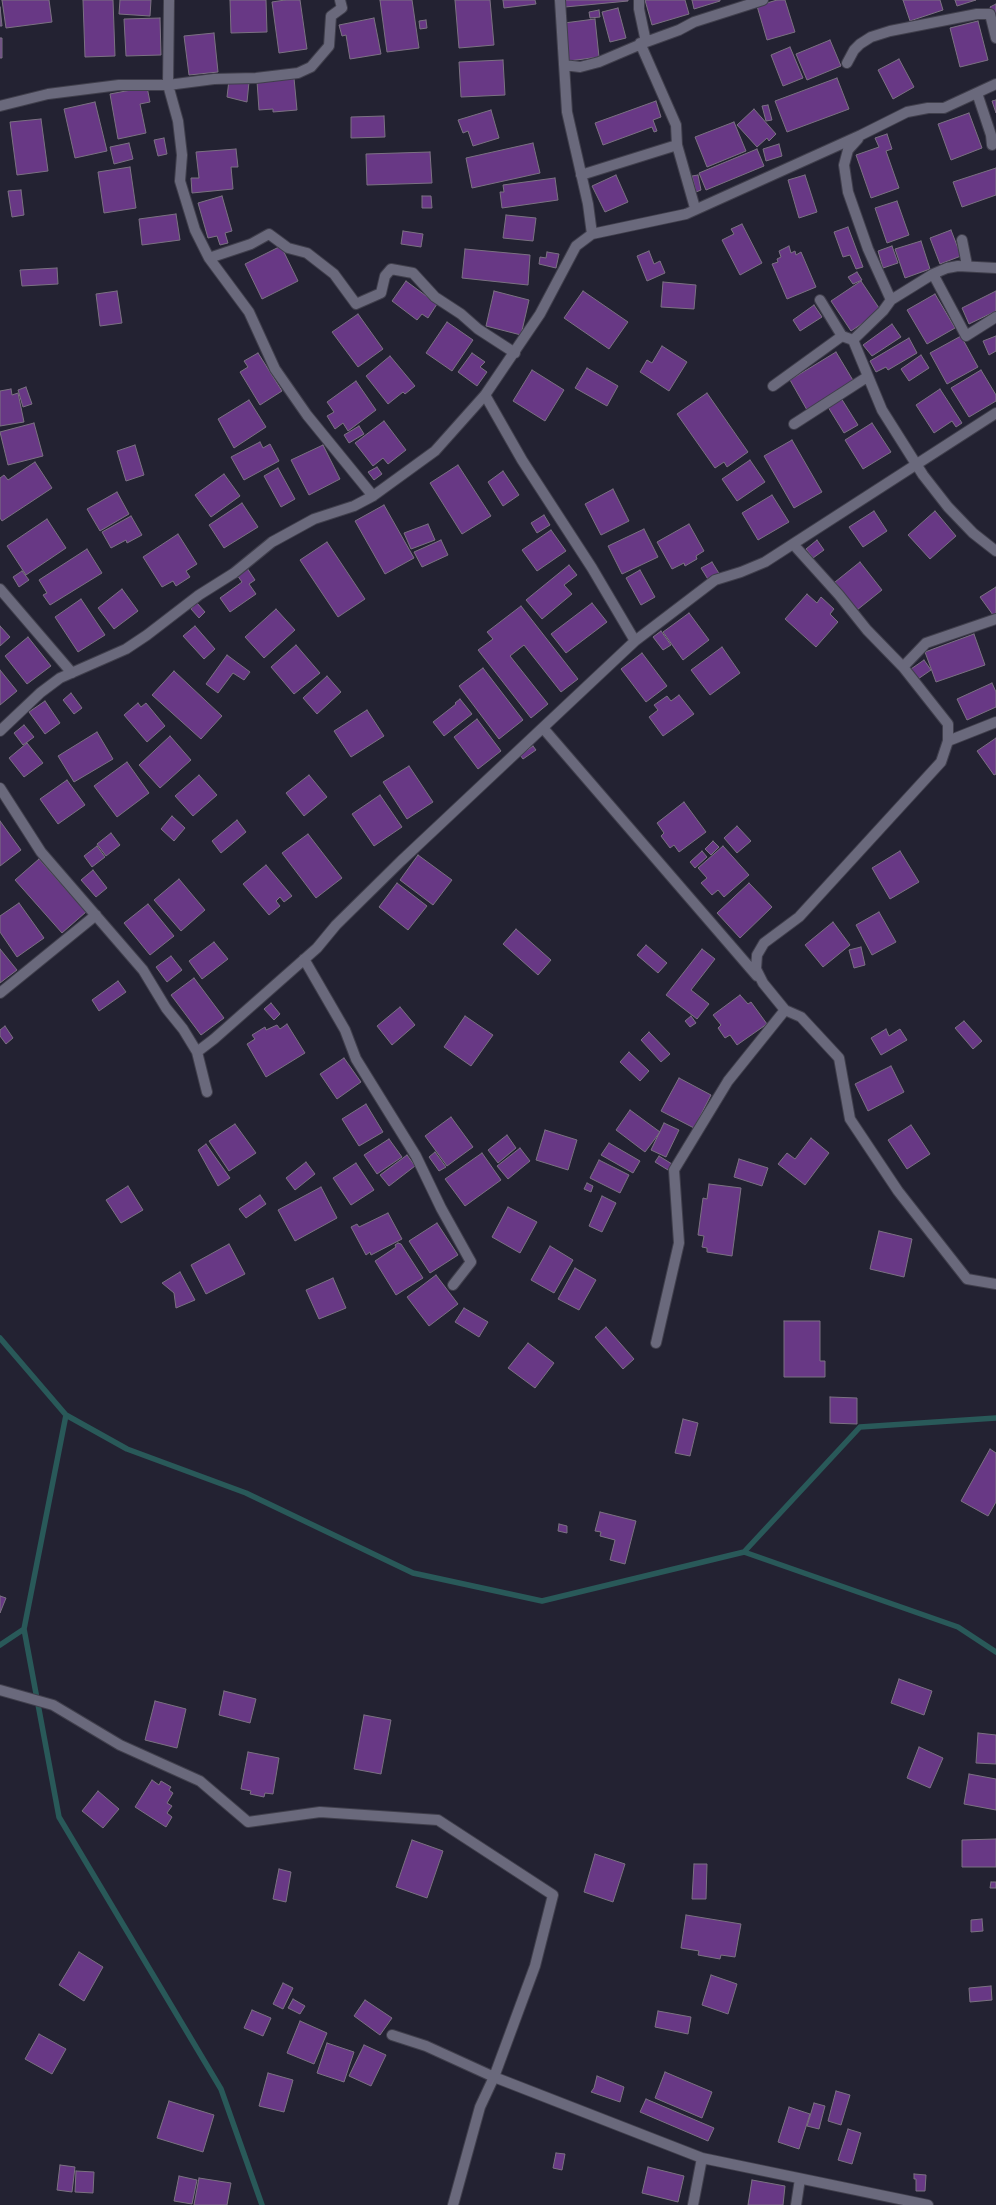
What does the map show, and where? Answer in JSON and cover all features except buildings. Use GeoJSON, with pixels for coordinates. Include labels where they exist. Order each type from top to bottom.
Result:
{"type":"FeatureCollection","features":[{"type":"Feature","properties":{"kind":"street"},"geometry":{"type":"LineString","coordinates":[[169,0],[168,85],[178,121],[182,155],[180,181],[195,230],[209,258],[249,312],[274,369],[307,415],[373,496]]}},
{"type":"Feature","properties":{"kind":"street"},"geometry":{"type":"LineString","coordinates":[[0,106],[48,94],[119,85],[168,85],[214,79],[256,78],[298,73],[311,66],[329,46],[331,16],[342,8],[340,0]]}},
{"type":"Feature","properties":{"kind":"street"},"geometry":{"type":"LineString","coordinates":[[560,0],[567,112],[592,234]]}},
{"type":"Feature","properties":{"kind":"street"},"geometry":{"type":"LineString","coordinates":[[639,0],[643,43],[676,125],[677,145],[695,208]]}},
{"type":"Feature","properties":{"kind":"street"},"geometry":{"type":"LineString","coordinates":[[564,65],[580,67],[593,64],[679,30],[700,20],[763,0]]}},
{"type":"Feature","properties":{"kind":"street"},"geometry":{"type":"LineString","coordinates":[[848,63],[854,50],[871,37],[890,31],[970,15],[990,14],[996,38]]}},
{"type":"Feature","properties":{"kind":"street"},"geometry":{"type":"LineString","coordinates":[[0,731],[40,694],[60,678],[126,649],[147,636],[199,595],[234,573],[272,542],[314,519],[354,506],[373,496],[435,451],[485,395],[515,353],[540,314],[576,246],[592,234],[686,214],[695,208],[861,135],[907,112],[928,108],[944,108],[996,84]]}},
{"type":"Feature","properties":{"kind":"street"},"geometry":{"type":"LineString","coordinates":[[977,93],[991,135],[992,144]]}},
{"type":"Feature","properties":{"kind":"street"},"geometry":{"type":"LineString","coordinates":[[861,135],[848,150],[844,165],[848,192],[868,250],[891,300]]}},
{"type":"Feature","properties":{"kind":"street"},"geometry":{"type":"LineString","coordinates":[[581,175],[677,145]]}},
{"type":"Feature","properties":{"kind":"street"},"geometry":{"type":"LineString","coordinates":[[209,258],[251,244],[269,234],[288,248],[307,253],[334,274],[356,304],[381,293],[384,276],[391,270],[413,273],[435,297],[461,314],[478,329],[515,353]]}},
{"type":"Feature","properties":{"kind":"street"},"geometry":{"type":"LineString","coordinates":[[962,240],[967,265]]}},
{"type":"Feature","properties":{"kind":"street"},"geometry":{"type":"LineString","coordinates":[[853,340],[883,311],[891,300],[933,274],[947,268],[967,265],[996,268]]}},
{"type":"Feature","properties":{"kind":"street"},"geometry":{"type":"LineString","coordinates":[[933,274],[966,336],[996,317]]}},
{"type":"Feature","properties":{"kind":"street"},"geometry":{"type":"LineString","coordinates":[[820,300],[842,336],[853,340],[867,377],[882,410],[916,463],[953,512],[972,533],[996,551]]}},
{"type":"Feature","properties":{"kind":"street"},"geometry":{"type":"LineString","coordinates":[[773,386],[842,336]]}},
{"type":"Feature","properties":{"kind":"street"},"geometry":{"type":"LineString","coordinates":[[794,424],[867,377]]}},
{"type":"Feature","properties":{"kind":"street"},"geometry":{"type":"LineString","coordinates":[[485,395],[522,460],[592,568],[635,641]]}},
{"type":"Feature","properties":{"kind":"street"},"geometry":{"type":"LineString","coordinates":[[197,1052],[214,1040],[317,948],[336,924],[635,641],[715,580],[741,572],[765,562],[916,463],[996,413]]}},
{"type":"Feature","properties":{"kind":"street"},"geometry":{"type":"LineString","coordinates":[[763,983],[756,969],[757,956],[764,943],[800,917],[936,768],[941,762],[948,741],[948,724],[903,667],[867,630],[839,595],[793,544]]}},
{"type":"Feature","properties":{"kind":"street"},"geometry":{"type":"LineString","coordinates":[[0,589],[72,673]]}},
{"type":"Feature","properties":{"kind":"street"},"geometry":{"type":"LineString","coordinates":[[903,667],[926,643],[996,619]]}},
{"type":"Feature","properties":{"kind":"street"},"geometry":{"type":"LineString","coordinates":[[948,741],[996,722]]}},
{"type":"Feature","properties":{"kind":"street"},"geometry":{"type":"LineString","coordinates":[[543,728],[785,1010],[801,1017],[839,1058],[850,1119],[898,1191],[967,1279],[996,1284]]}},
{"type":"Feature","properties":{"kind":"street"},"geometry":{"type":"LineString","coordinates":[[0,788],[41,852],[143,970],[166,1008],[183,1029],[197,1052],[207,1092]]}},
{"type":"Feature","properties":{"kind":"street"},"geometry":{"type":"LineString","coordinates":[[0,993],[96,915]]}},
{"type":"Feature","properties":{"kind":"street"},"geometry":{"type":"LineString","coordinates":[[304,959],[345,1030],[356,1059],[416,1156],[441,1208],[471,1262],[453,1285]]}},
{"type":"Feature","properties":{"kind":"street"},"geometry":{"type":"LineString","coordinates":[[656,1343],[679,1243],[674,1170],[728,1081],[785,1010]]}},
{"type":"Feature","properties":{"kind":"street"},"geometry":{"type":"LineString","coordinates":[[0,1690],[53,1705],[120,1745],[200,1780],[248,1822],[320,1812],[438,1820],[552,1895],[535,1966],[494,2077],[480,2107],[453,2205]]}},
{"type":"Feature","properties":{"kind":"street"},"geometry":{"type":"LineString","coordinates":[[392,2035],[426,2046],[494,2077],[636,2134],[702,2158],[928,2205]]}},
{"type":"Feature","properties":{"kind":"street"},"geometry":{"type":"LineString","coordinates":[[693,2205],[702,2158]]}},
{"type":"Feature","properties":{"kind":"street"},"geometry":{"type":"LineString","coordinates":[[796,2205],[800,2179]]}},
{"type":"Feature","properties":{"kind":"waterway"},"geometry":{"type":"LineString","coordinates":[[0,1338],[66,1415],[24,1629],[59,1817],[221,2089],[262,2205]]}},
{"type":"Feature","properties":{"kind":"waterway"},"geometry":{"type":"LineString","coordinates":[[66,1415],[127,1449],[246,1493],[413,1573],[542,1601],[744,1552],[958,1627],[996,1652]]}},
{"type":"Feature","properties":{"kind":"waterway"},"geometry":{"type":"LineString","coordinates":[[744,1552],[860,1427],[996,1418]]}},
{"type":"Feature","properties":{"kind":"waterway"},"geometry":{"type":"LineString","coordinates":[[0,1645],[24,1629]]}}]}
